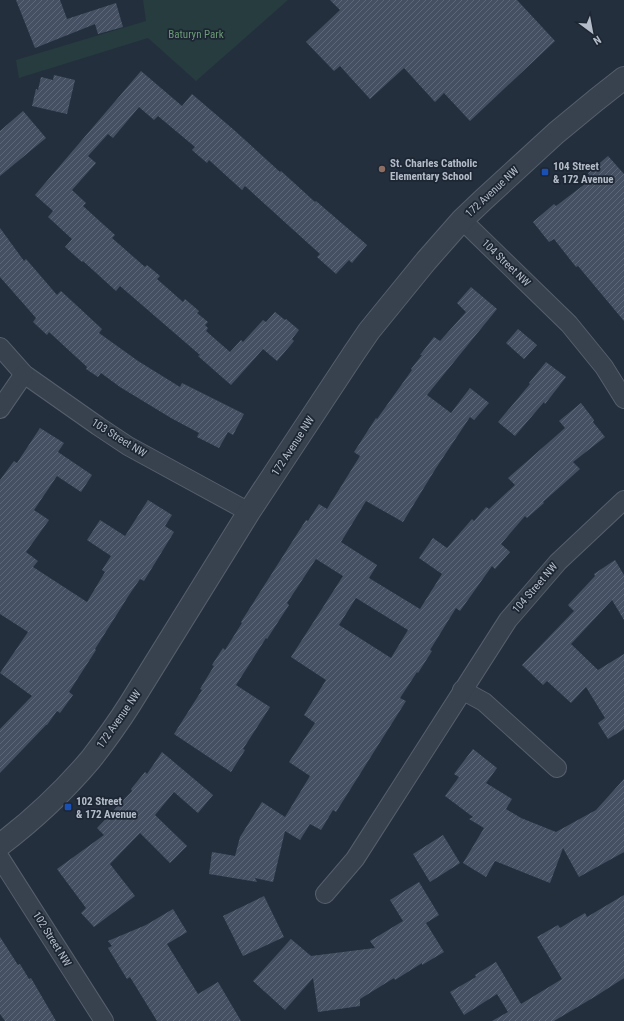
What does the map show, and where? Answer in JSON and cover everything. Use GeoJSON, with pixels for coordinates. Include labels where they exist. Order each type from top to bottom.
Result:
{"type":"FeatureCollection","features":[{"type":"Feature","properties":{"kind":"street","name":"172 Avenue NW"},"geometry":{"type":"LineString","coordinates":[[0,845],[44,809],[67,786],[111,733],[249,512],[369,331],[426,261],[462,220],[556,133],[624,78]]}},
{"type":"Feature","properties":{"kind":"street","name":"104 Street NW"},"geometry":{"type":"LineString","coordinates":[[462,220],[569,324],[604,367],[624,399]]}},
{"type":"Feature","properties":{"kind":"street","name":"103 Street NW"},"geometry":{"type":"LineString","coordinates":[[0,346],[24,374],[128,446],[249,512]]}},
{"type":"Feature","properties":{"kind":"street"},"geometry":{"type":"LineString","coordinates":[[0,410],[24,374]]}},
{"type":"Feature","properties":{"kind":"street","name":"104 Street NW"},"geometry":{"type":"LineString","coordinates":[[325,894],[355,859],[508,620],[558,562],[624,500]]}},
{"type":"Feature","properties":{"kind":"street"},"geometry":{"type":"LineString","coordinates":[[462,690],[484,702],[557,768]]}},
{"type":"Feature","properties":{"kind":"street","name":"102 Street NW"},"geometry":{"type":"LineString","coordinates":[[0,858],[104,1021]]}},
{"type":"Feature","properties":{"kind":"green space","name":"Baturyn Park"},"geometry":{"type":"Polygon","coordinates":[[[143,0],[288,0],[196,81],[148,38],[19,78],[16,60],[146,21],[143,0]]]}},
{"type":"Feature","properties":{"kind":"building"},"geometry":{"type":"Polygon","coordinates":[[[16,0],[60,0],[67,19],[116,3],[123,27],[98,34],[95,24],[35,48],[16,0]]]}},
{"type":"Feature","properties":{"kind":"building"},"geometry":{"type":"Polygon","coordinates":[[[330,0],[517,0],[555,41],[470,121],[444,93],[435,102],[404,68],[370,99],[340,66],[334,71],[306,42],[340,10],[330,0]]]}},
{"type":"Feature","properties":{"kind":"building"},"geometry":{"type":"Polygon","coordinates":[[[141,71],[182,106],[192,94],[280,172],[281,171],[315,202],[316,201],[367,245],[352,263],[349,260],[336,274],[317,257],[320,254],[245,186],[242,190],[209,160],[207,163],[192,150],[195,147],[158,116],[154,120],[139,107],[113,138],[108,134],[88,156],[96,163],[72,190],[86,203],[83,206],[115,235],[112,238],[145,267],[147,265],[160,276],[157,279],[183,302],[185,299],[199,311],[197,313],[208,322],[205,325],[208,328],[206,331],[230,352],[241,340],[243,342],[263,320],[266,322],[275,312],[299,330],[292,339],[294,341],[277,361],[263,349],[231,385],[198,356],[200,355],[120,286],[116,291],[65,247],[72,239],[48,217],[53,211],[35,195],[141,71]]]}},
{"type":"Feature","properties":{"kind":"building"},"geometry":{"type":"Polygon","coordinates":[[[54,75],[75,80],[67,114],[32,106],[36,89],[38,90],[41,77],[53,80],[54,75]]]}},
{"type":"Feature","properties":{"kind":"building"},"geometry":{"type":"Polygon","coordinates":[[[23,111],[46,138],[0,176],[0,131],[23,111]]]}},
{"type":"Feature","properties":{"kind":"building"},"geometry":{"type":"Polygon","coordinates":[[[608,156],[624,174],[624,321],[578,266],[576,267],[554,239],[549,242],[533,222],[554,204],[556,206],[585,184],[582,181],[589,175],[588,173],[608,156]]]}},
{"type":"Feature","properties":{"kind":"building"},"geometry":{"type":"Polygon","coordinates":[[[0,228],[24,261],[26,259],[57,295],[61,291],[102,329],[99,333],[138,361],[180,387],[182,383],[244,414],[233,435],[228,432],[219,448],[197,437],[199,433],[120,387],[101,373],[98,377],[86,369],[87,367],[49,332],[47,335],[33,322],[36,318],[0,277],[0,228]]]}},
{"type":"Feature","properties":{"kind":"building"},"geometry":{"type":"Polygon","coordinates":[[[471,287],[497,309],[427,395],[451,413],[470,388],[489,403],[474,420],[470,417],[436,468],[403,522],[366,501],[341,542],[377,565],[369,578],[420,609],[442,574],[419,558],[433,538],[447,548],[472,519],[474,521],[486,507],[489,509],[515,485],[508,478],[565,428],[559,421],[581,403],[605,437],[573,462],[580,469],[527,518],[525,516],[501,544],[510,552],[495,569],[492,566],[460,611],[456,608],[430,650],[432,651],[400,698],[406,701],[336,812],[333,810],[321,830],[310,824],[300,840],[285,831],[273,882],[255,878],[257,882],[209,874],[212,852],[235,856],[240,837],[262,802],[285,817],[310,776],[289,762],[315,723],[304,715],[326,680],[291,657],[343,576],[316,559],[287,603],[289,605],[236,685],[270,707],[243,749],[245,750],[231,772],[174,734],[202,690],[200,689],[214,666],[212,665],[223,648],[225,650],[242,623],[241,622],[306,520],[308,521],[319,504],[327,509],[360,456],[354,452],[376,418],[377,419],[422,355],[420,355],[434,337],[440,341],[466,312],[457,303],[471,287]],[[356,598],[339,625],[391,658],[408,630],[356,598]]]}},
{"type":"Feature","properties":{"kind":"building"},"geometry":{"type":"Polygon","coordinates":[[[518,329],[537,345],[524,359],[506,343],[518,329]]]}},
{"type":"Feature","properties":{"kind":"building"},"geometry":{"type":"Polygon","coordinates":[[[546,362],[566,377],[545,404],[544,402],[515,436],[498,422],[530,384],[529,383],[546,362]]]}},
{"type":"Feature","properties":{"kind":"building"},"geometry":{"type":"Polygon","coordinates":[[[40,428],[64,443],[58,452],[92,475],[81,492],[57,476],[34,510],[49,520],[26,552],[38,561],[33,567],[87,602],[105,572],[102,570],[111,556],[87,540],[100,520],[125,536],[148,500],[172,515],[165,526],[174,532],[144,581],[140,579],[95,649],[96,650],[69,692],[73,695],[60,713],[57,711],[47,725],[0,773],[0,729],[32,696],[0,673],[28,632],[0,614],[0,480],[14,461],[17,463],[40,428]]]}},
{"type":"Feature","properties":{"kind":"building"},"geometry":{"type":"Polygon","coordinates":[[[615,560],[624,575],[624,620],[612,600],[571,644],[598,670],[624,654],[624,729],[608,739],[598,723],[605,718],[586,687],[571,703],[547,681],[543,685],[522,665],[574,611],[568,605],[595,576],[594,574],[615,560]]]}},
{"type":"Feature","properties":{"kind":"building"},"geometry":{"type":"Polygon","coordinates":[[[473,749],[497,768],[486,783],[512,799],[506,809],[521,818],[556,832],[596,810],[624,779],[624,852],[579,877],[563,848],[550,883],[495,861],[486,877],[463,863],[484,828],[469,819],[473,817],[445,796],[459,777],[454,774],[473,749]]]}},
{"type":"Feature","properties":{"kind":"building"},"geometry":{"type":"Polygon","coordinates":[[[162,752],[213,795],[198,813],[174,792],[155,815],[187,846],[170,863],[140,833],[110,864],[135,896],[94,927],[81,913],[86,908],[57,869],[104,835],[97,828],[132,791],[131,789],[145,772],[147,774],[162,752]]]}},
{"type":"Feature","properties":{"kind":"building"},"geometry":{"type":"Polygon","coordinates":[[[443,835],[460,863],[430,882],[413,854],[443,835]]]}},
{"type":"Feature","properties":{"kind":"building"},"geometry":{"type":"Polygon","coordinates":[[[419,882],[439,915],[426,923],[444,952],[422,965],[422,963],[395,980],[394,978],[360,999],[360,1006],[318,1012],[313,978],[285,1010],[253,981],[291,939],[311,956],[375,948],[370,941],[403,921],[390,900],[419,882]]]}},
{"type":"Feature","properties":{"kind":"building"},"geometry":{"type":"Polygon","coordinates":[[[624,895],[624,978],[554,1021],[492,1021],[508,1012],[497,994],[464,1015],[450,992],[476,977],[475,975],[496,962],[521,1004],[562,979],[537,937],[558,925],[560,928],[585,913],[587,917],[624,895]]]}},
{"type":"Feature","properties":{"kind":"building"},"geometry":{"type":"Polygon","coordinates":[[[264,896],[284,937],[243,956],[223,916],[264,896]]]}},
{"type":"Feature","properties":{"kind":"building"},"geometry":{"type":"Polygon","coordinates":[[[173,909],[187,932],[167,944],[198,994],[218,982],[241,1021],[157,1021],[130,977],[127,979],[108,948],[112,946],[108,941],[146,925],[173,909]]]}},
{"type":"Feature","properties":{"kind":"building"},"geometry":{"type":"Polygon","coordinates":[[[0,937],[18,965],[20,964],[29,979],[31,978],[56,1021],[5,1021],[0,1014],[0,937]]]}},
{"type":"Feature","properties":{"kind":"place","name":"St. Charles Catholic Elementary School"},"geometry":{"type":"Point","coordinates":[382,169]}},
{"type":"Feature","properties":{"kind":"place","name":"104 Street & 172 Avenue"},"geometry":{"type":"Point","coordinates":[545,172]}},
{"type":"Feature","properties":{"kind":"place","name":"102 Street & 172 Avenue"},"geometry":{"type":"Point","coordinates":[68,807]}}]}
